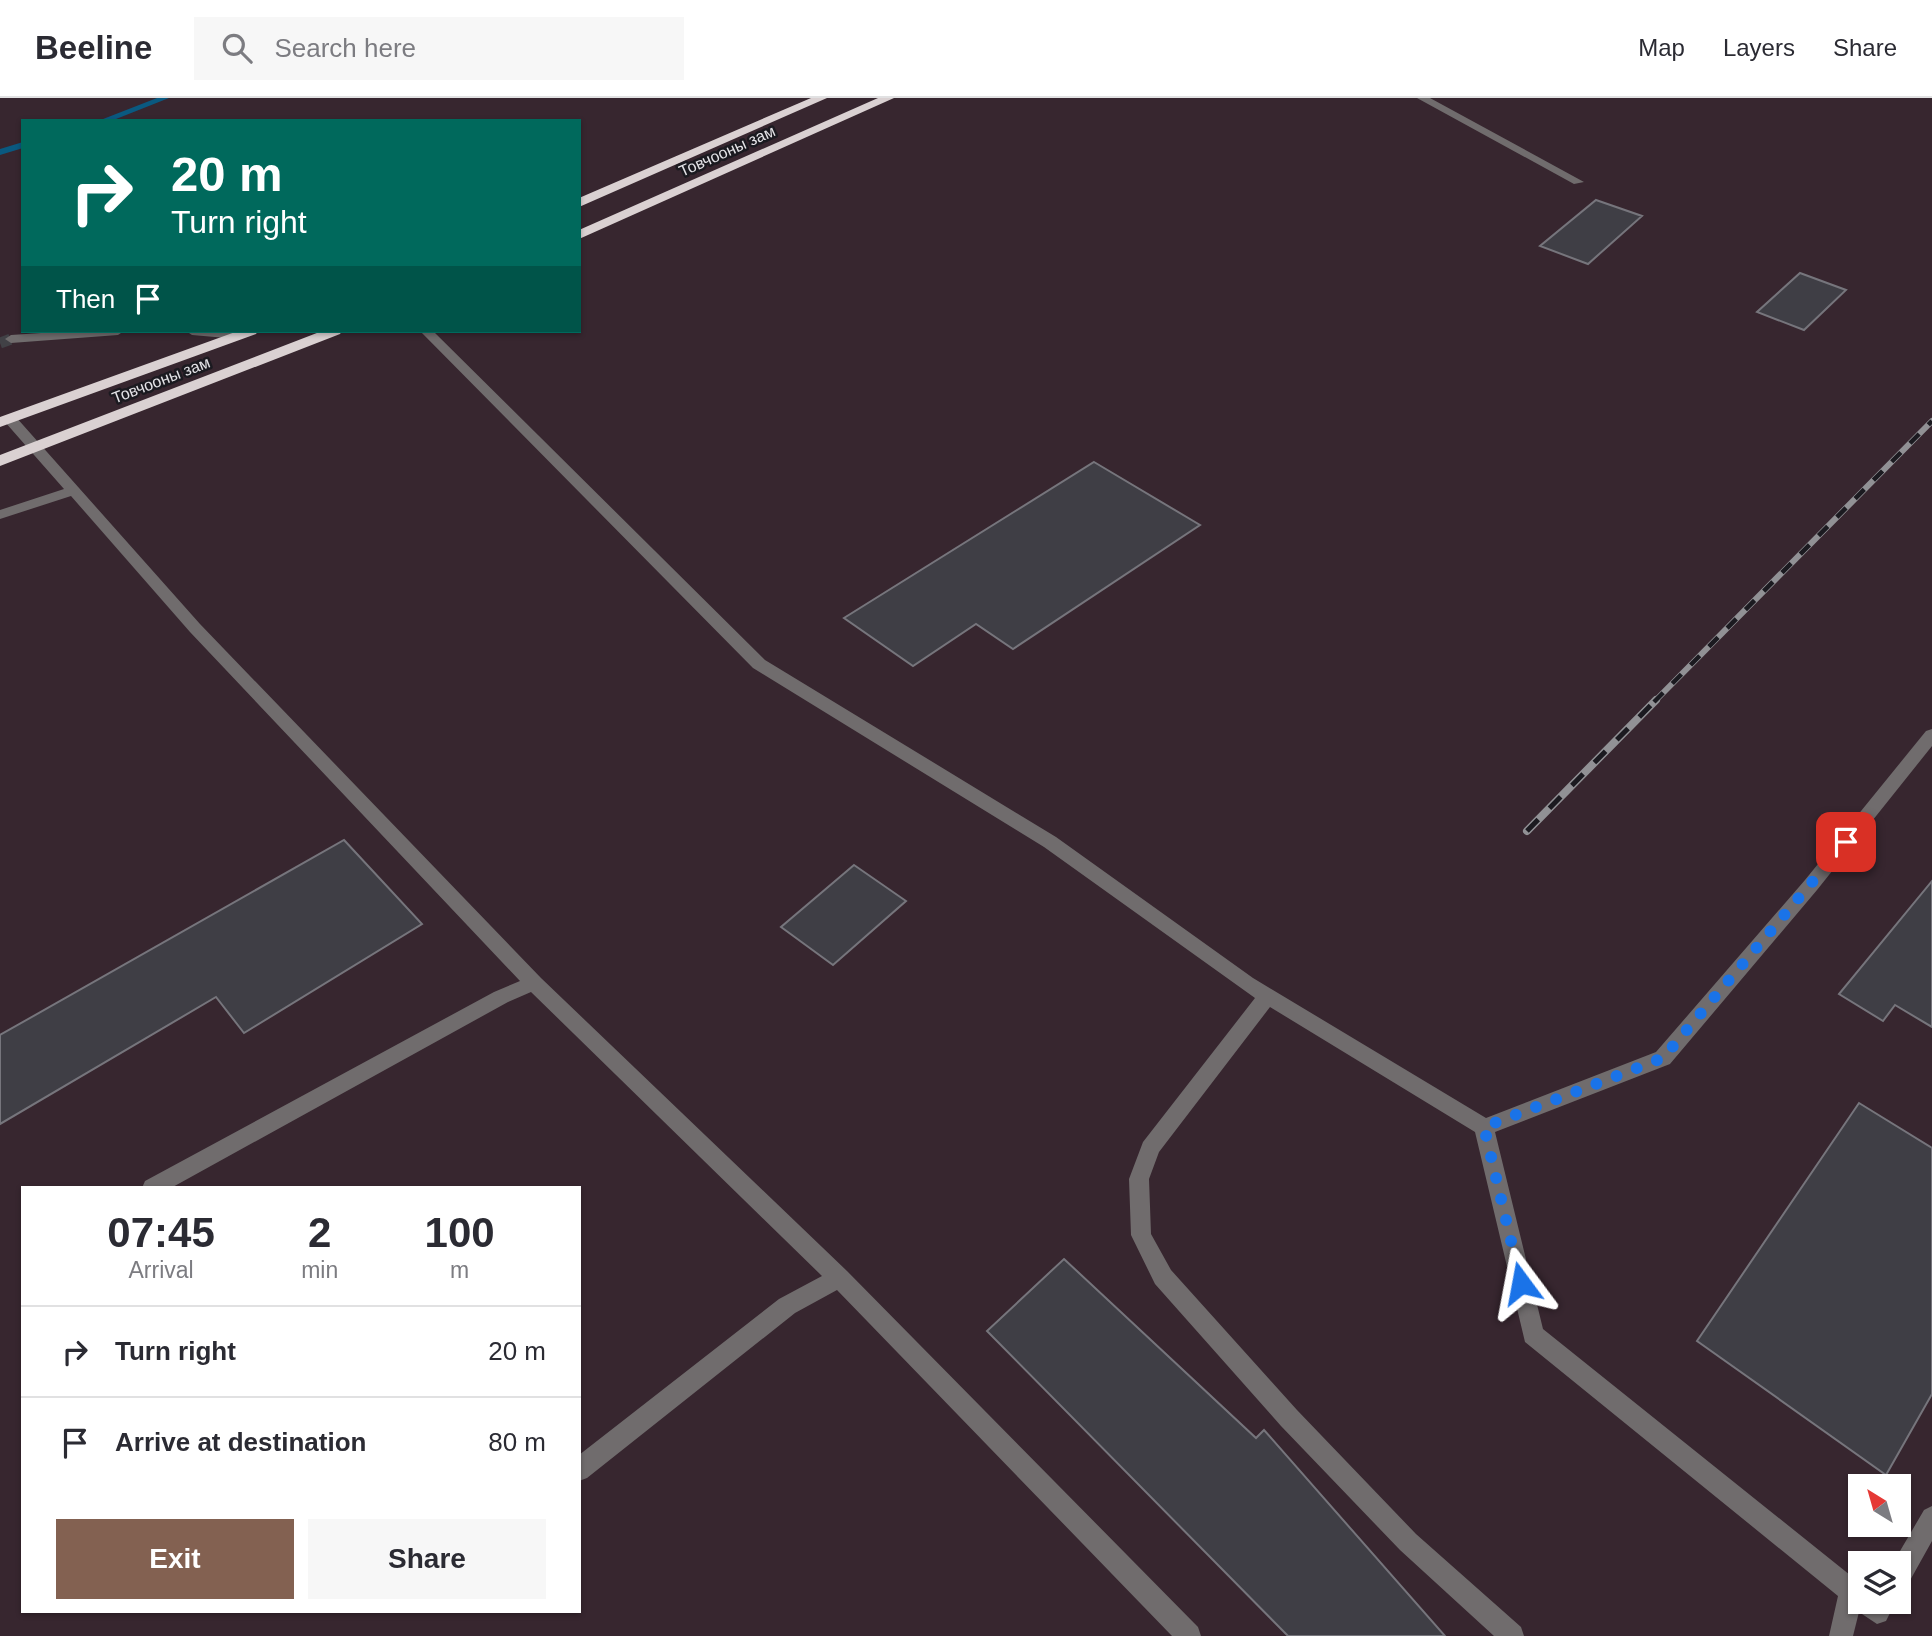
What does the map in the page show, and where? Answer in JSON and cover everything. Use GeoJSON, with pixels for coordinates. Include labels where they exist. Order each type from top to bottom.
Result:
{"type":"FeatureCollection","features":[{"type":"Feature","properties":{"kind":"highway","name":"Товчооны зам"},"geometry":{"type":"LineString","coordinates":[[581,202],[821,98]]}},
{"type":"Feature","properties":{"kind":"highway","name":"Товчооны зам"},"geometry":{"type":"LineString","coordinates":[[581,234],[888,98]]}},
{"type":"Feature","properties":{"kind":"highway","name":"Товчооны зам"},"geometry":{"type":"LineString","coordinates":[[5,420],[245,333]]}},
{"type":"Feature","properties":{"kind":"highway","name":"Товчооны зам"},"geometry":{"type":"LineString","coordinates":[[0,461],[330,333]]}},
{"type":"Feature","properties":{"kind":"street"},"geometry":{"type":"LineString","coordinates":[[1422,98],[1578,181]]}},
{"type":"Feature","properties":{"kind":"street"},"geometry":{"type":"LineString","coordinates":[[10,339],[91,333]]}},
{"type":"Feature","properties":{"kind":"street"},"geometry":{"type":"LineString","coordinates":[[428,333],[760,664],[1050,842],[1267,996],[1484,1127],[1533,1335],[1848,1588]]}},
{"type":"Feature","properties":{"kind":"street"},"geometry":{"type":"LineString","coordinates":[[5,420],[36,448],[195,628],[534,983],[839,1278],[1177,1631]]}},
{"type":"Feature","properties":{"kind":"street"},"geometry":{"type":"LineString","coordinates":[[0,515],[73,491]]}},
{"type":"Feature","properties":{"kind":"street"},"geometry":{"type":"LineString","coordinates":[[1484,1127],[1663,1058],[1811,885],[1932,735]]}},
{"type":"Feature","properties":{"kind":"street"},"geometry":{"type":"LineString","coordinates":[[156,1186],[500,998],[534,983]]}},
{"type":"Feature","properties":{"kind":"street"},"geometry":{"type":"LineString","coordinates":[[1267,996],[1150,1148],[1139,1179],[1141,1235],[1163,1277],[1289,1418],[1408,1542],[1512,1636]]}},
{"type":"Feature","properties":{"kind":"street"},"geometry":{"type":"LineString","coordinates":[[581,1468],[787,1306],[839,1278]]}},
{"type":"Feature","properties":{"kind":"street"},"geometry":{"type":"LineString","coordinates":[[1911,1555],[1932,1518]]}},
{"type":"Feature","properties":{"kind":"street"},"geometry":{"type":"LineString","coordinates":[[1841,1636],[1851,1614]]}},
{"type":"Feature","properties":{"kind":"shaded area"},"geometry":{"type":"Polygon","coordinates":[[[0,98],[1932,98],[1932,1636],[0,1636],[0,98]]]}},
{"type":"Feature","properties":{"kind":"building"},"geometry":{"type":"Polygon","coordinates":[[[1596,200],[1642,216],[1588,264],[1540,246],[1596,200]]]}},
{"type":"Feature","properties":{"kind":"building"},"geometry":{"type":"Polygon","coordinates":[[[1800,273],[1846,290],[1804,330],[1757,312],[1800,273]]]}},
{"type":"Feature","properties":{"kind":"building"},"geometry":{"type":"Polygon","coordinates":[[[1094,462],[1200,525],[1013,649],[976,624],[913,666],[844,618],[1094,462]]]}},
{"type":"Feature","properties":{"kind":"building"},"geometry":{"type":"Polygon","coordinates":[[[344,840],[422,924],[244,1033],[216,997],[0,1124],[0,1035],[344,840]]]}},
{"type":"Feature","properties":{"kind":"building"},"geometry":{"type":"Polygon","coordinates":[[[854,865],[906,901],[833,965],[781,927],[854,865]]]}},
{"type":"Feature","properties":{"kind":"building"},"geometry":{"type":"Polygon","coordinates":[[[1932,881],[1932,1027],[1895,1005],[1883,1021],[1839,994],[1932,881]]]}},
{"type":"Feature","properties":{"kind":"building"},"geometry":{"type":"Polygon","coordinates":[[[1859,1103],[1932,1148],[1932,1394],[1887,1474],[1697,1341],[1859,1103]]]}},
{"type":"Feature","properties":{"kind":"building"},"geometry":{"type":"Polygon","coordinates":[[[1064,1259],[1256,1438],[1264,1430],[1445,1636],[1288,1636],[987,1331],[1064,1259]]]}},
{"type":"Feature","properties":{"kind":"waterway"},"geometry":{"type":"LineString","coordinates":[[107,119],[165,98]]}},
{"type":"Feature","properties":{"kind":"waterway"},"geometry":{"type":"LineString","coordinates":[[0,152],[21,146]]}},
{"type":"Feature","properties":{"kind":"tunnel"},"geometry":{"type":"LineString","coordinates":[[0,343],[11,339]]}},
{"type":"Feature","properties":{"kind":"railway"},"geometry":{"type":"LineString","coordinates":[[1654,702],[1932,421]]}},
{"type":"Feature","properties":{"kind":"railway"},"geometry":{"type":"LineString","coordinates":[[1527,831],[1656,700]]}},
{"type":"Feature","properties":{"kind":"route"},"geometry":{"type":"LineString","coordinates":[[1521,1283],[1484,1127],[1663,1058],[1846,842]]}}]}
